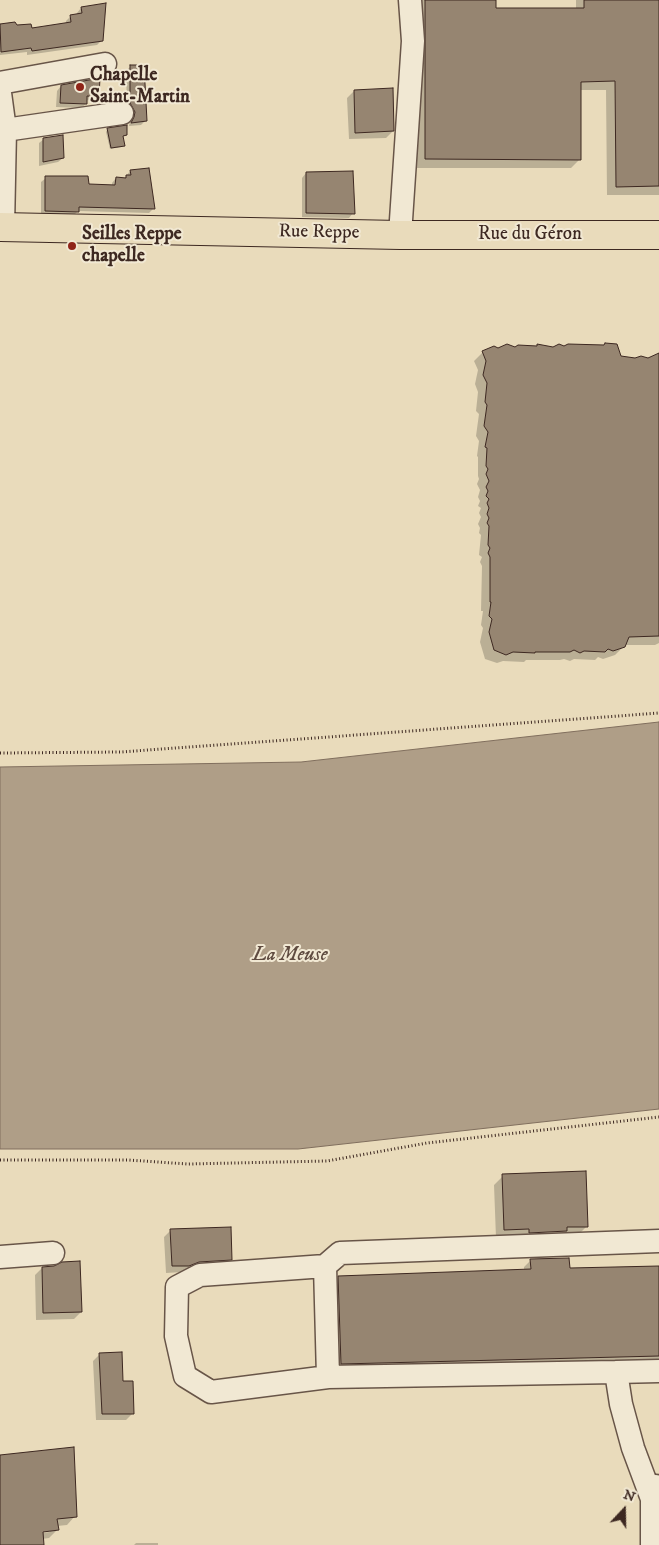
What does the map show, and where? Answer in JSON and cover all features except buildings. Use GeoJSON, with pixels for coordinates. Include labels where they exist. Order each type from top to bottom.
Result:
{"type":"FeatureCollection","features":[{"type":"Feature","properties":{"kind":"main road","name":"Rue Reppe"},"geometry":{"type":"LineString","coordinates":[[1,227],[400,235]]}},
{"type":"Feature","properties":{"kind":"main road","name":"Rue du Géron"},"geometry":{"type":"LineString","coordinates":[[400,235],[659,235]]}},
{"type":"Feature","properties":{"kind":"street"},"geometry":{"type":"LineString","coordinates":[[400,235],[413,41],[410,0]]}},
{"type":"Feature","properties":{"kind":"street"},"geometry":{"type":"LineString","coordinates":[[0,83],[105,64]]}},
{"type":"Feature","properties":{"kind":"street","name":"Rue Reppe"},"geometry":{"type":"LineString","coordinates":[[0,93],[5,130],[1,227]]}},
{"type":"Feature","properties":{"kind":"street"},"geometry":{"type":"LineString","coordinates":[[5,130],[122,113]]}},
{"type":"Feature","properties":{"kind":"street"},"geometry":{"type":"LineString","coordinates":[[659,1242],[340,1253],[325,1266],[200,1275],[177,1287],[176,1336],[185,1376],[211,1392],[328,1377],[659,1370]]}},
{"type":"Feature","properties":{"kind":"street"},"geometry":{"type":"LineString","coordinates":[[0,1257],[54,1253]]}},
{"type":"Feature","properties":{"kind":"street"},"geometry":{"type":"LineString","coordinates":[[325,1266],[328,1377]]}},
{"type":"Feature","properties":{"kind":"street"},"geometry":{"type":"LineString","coordinates":[[616,1372],[621,1404],[633,1448],[652,1499]]}},
{"type":"Feature","properties":{"kind":"street"},"geometry":{"type":"LineString","coordinates":[[652,1545],[652,1499],[659,1478]]}},
{"type":"Feature","properties":{"kind":"path"},"geometry":{"type":"LineString","coordinates":[[0,753],[121,752],[659,713]]}},
{"type":"Feature","properties":{"kind":"path"},"geometry":{"type":"LineString","coordinates":[[0,1160],[128,1160],[188,1164],[327,1160],[427,1143],[659,1118]]}},
{"type":"Feature","properties":{"kind":"water","name":"La Meuse"},"geometry":{"type":"Polygon","coordinates":[[[659,722],[659,1109],[298,1149],[0,1149],[0,767],[301,762],[659,722]]]}},
{"type":"Feature","properties":{"kind":"place","name":"Chapelle Saint-Martin"},"geometry":{"type":"Point","coordinates":[80,87]}},
{"type":"Feature","properties":{"kind":"place","name":"Seilles Reppe chapelle"},"geometry":{"type":"Point","coordinates":[72,246]}}]}
